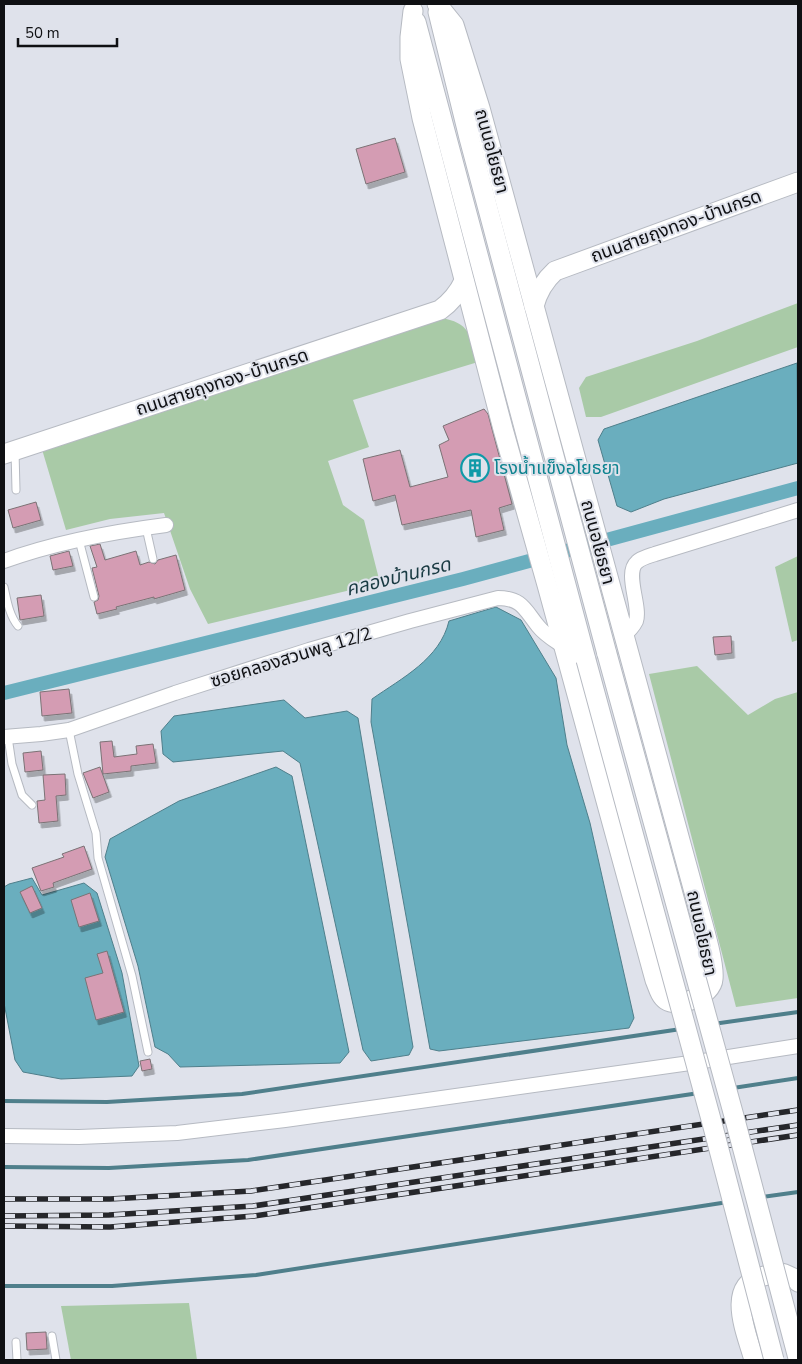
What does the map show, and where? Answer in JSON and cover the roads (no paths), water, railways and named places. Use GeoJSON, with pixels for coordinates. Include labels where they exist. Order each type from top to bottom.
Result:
{"type":"FeatureCollection","features":[{"type":"Feature","properties":{"kind":"street","name":"ถนนอโยธยา"},"geometry":{"type":"LineString","coordinates":[[412,8],[410,37],[412,68],[422,118],[535,546],[655,980],[660,993],[665,999],[678,1002],[700,997],[708,991],[714,978],[712,962],[696,899],[480,108],[454,24],[437,4]]}},
{"type":"Feature","properties":{"kind":"street","name":"ถนนอโยธยา"},"geometry":{"type":"LineString","coordinates":[[437,4],[469,138],[737,1124],[798,1358]]}},
{"type":"Feature","properties":{"kind":"street","name":"ถนนอโยธยา"},"geometry":{"type":"LineString","coordinates":[[412,8],[774,1360]]}},
{"type":"Feature","properties":{"kind":"street","name":"ถนนสายถุงทอง-บ้านกรด"},"geometry":{"type":"LineString","coordinates":[[534,306],[544,281],[555,271],[798,182]]}},
{"type":"Feature","properties":{"kind":"street"},"geometry":{"type":"LineString","coordinates":[[519,253],[541,269],[555,271]]}},
{"type":"Feature","properties":{"kind":"street","name":"ถนนสายถุงทอง-บ้านกรด"},"geometry":{"type":"LineString","coordinates":[[9,452],[440,310],[451,302],[459,292],[464,281]]}},
{"type":"Feature","properties":{"kind":"street"},"geometry":{"type":"LineString","coordinates":[[440,310],[464,316],[475,324]]}},
{"type":"Feature","properties":{"kind":"street"},"geometry":{"type":"LineString","coordinates":[[623,636],[637,619],[632,578],[632,569],[636,562],[655,554],[798,510]]}},
{"type":"Feature","properties":{"kind":"street"},"geometry":{"type":"LineString","coordinates":[[4,561],[79,540],[166,525]]}},
{"type":"Feature","properties":{"kind":"street","name":"ซอยคลองสวนพลู 12/2"},"geometry":{"type":"LineString","coordinates":[[6,737],[69,730],[174,693],[300,653],[498,598],[507,598],[521,604],[548,637],[564,646]]}},
{"type":"Feature","properties":{"kind":"street"},"geometry":{"type":"LineString","coordinates":[[4,1136],[79,1137],[177,1133],[697,1062],[798,1046]]}},
{"type":"Feature","properties":{"kind":"street"},"geometry":{"type":"LineString","coordinates":[[754,1360],[741,1311],[740,1296],[745,1286],[760,1277],[783,1272],[798,1282]]}},
{"type":"Feature","properties":{"kind":"lane"},"geometry":{"type":"LineString","coordinates":[[9,452],[16,490]]}},
{"type":"Feature","properties":{"kind":"lane"},"geometry":{"type":"LineString","coordinates":[[146,528],[153,559]]}},
{"type":"Feature","properties":{"kind":"lane"},"geometry":{"type":"LineString","coordinates":[[79,540],[94,597]]}},
{"type":"Feature","properties":{"kind":"lane"},"geometry":{"type":"LineString","coordinates":[[4,587],[9,609],[18,626]]}},
{"type":"Feature","properties":{"kind":"lane"},"geometry":{"type":"LineString","coordinates":[[69,730],[80,784],[96,833],[98,858],[132,976],[148,1052]]}},
{"type":"Feature","properties":{"kind":"lane"},"geometry":{"type":"LineString","coordinates":[[6,737],[22,795],[32,805]]}},
{"type":"Feature","properties":{"kind":"lane"},"geometry":{"type":"LineString","coordinates":[[52,1336],[56,1360]]}},
{"type":"Feature","properties":{"kind":"lane"},"geometry":{"type":"LineString","coordinates":[[16,1342],[18,1360]]}},
{"type":"Feature","properties":{"kind":"water"},"geometry":{"type":"Polygon","coordinates":[[[797,363],[798,463],[664,499],[631,512],[617,506],[598,440],[604,429],[797,363]]]}},
{"type":"Feature","properties":{"kind":"water"},"geometry":{"type":"Polygon","coordinates":[[[496,607],[521,620],[556,678],[567,745],[590,823],[634,1018],[629,1028],[439,1051],[430,1049],[371,722],[372,699],[429,657],[444,634],[449,621],[496,607]]]}},
{"type":"Feature","properties":{"kind":"water"},"geometry":{"type":"Polygon","coordinates":[[[284,700],[305,718],[347,711],[358,718],[413,1047],[409,1055],[371,1061],[363,1050],[300,763],[283,751],[173,762],[163,754],[161,731],[174,716],[284,700]]]}},
{"type":"Feature","properties":{"kind":"water"},"geometry":{"type":"Polygon","coordinates":[[[276,767],[292,776],[349,1052],[340,1063],[180,1067],[168,1054],[155,1047],[138,966],[105,857],[110,839],[179,801],[276,767]]]}},
{"type":"Feature","properties":{"kind":"water"},"geometry":{"type":"Polygon","coordinates":[[[32,878],[42,895],[84,883],[97,893],[122,973],[139,1066],[132,1076],[61,1079],[23,1072],[15,1060],[4,1003],[4,887],[32,878]]]}},
{"type":"Feature","properties":{"kind":"waterway","name":"คลองบ้านกรด"},"geometry":{"type":"LineString","coordinates":[[4,693],[463,579],[798,488]]}},
{"type":"Feature","properties":{"kind":"waterway"},"geometry":{"type":"LineString","coordinates":[[713,1024],[798,1012]]}},
{"type":"Feature","properties":{"kind":"waterway"},"geometry":{"type":"LineString","coordinates":[[4,1101],[107,1102],[242,1094],[681,1029]]}},
{"type":"Feature","properties":{"kind":"waterway"},"geometry":{"type":"LineString","coordinates":[[733,1088],[798,1078]]}},
{"type":"Feature","properties":{"kind":"waterway"},"geometry":{"type":"LineString","coordinates":[[4,1167],[109,1168],[248,1160],[699,1093]]}},
{"type":"Feature","properties":{"kind":"waterway"},"geometry":{"type":"LineString","coordinates":[[762,1197],[798,1192]]}},
{"type":"Feature","properties":{"kind":"waterway"},"geometry":{"type":"LineString","coordinates":[[4,1286],[112,1286],[256,1275],[728,1202]]}},
{"type":"Feature","properties":{"kind":"railway"},"geometry":{"type":"LineString","coordinates":[[4,1199],[110,1199],[251,1191],[798,1110]]}},
{"type":"Feature","properties":{"kind":"railway"},"geometry":{"type":"LineString","coordinates":[[4,1216],[109,1215],[253,1206],[798,1125]]}},
{"type":"Feature","properties":{"kind":"railway"},"geometry":{"type":"LineString","coordinates":[[4,1226],[110,1227],[254,1216],[798,1135]]}},
{"type":"Feature","properties":{"kind":"place","name":"โรงน้ำแข็งอโยธยา"},"geometry":{"type":"Point","coordinates":[475,468]}}]}
